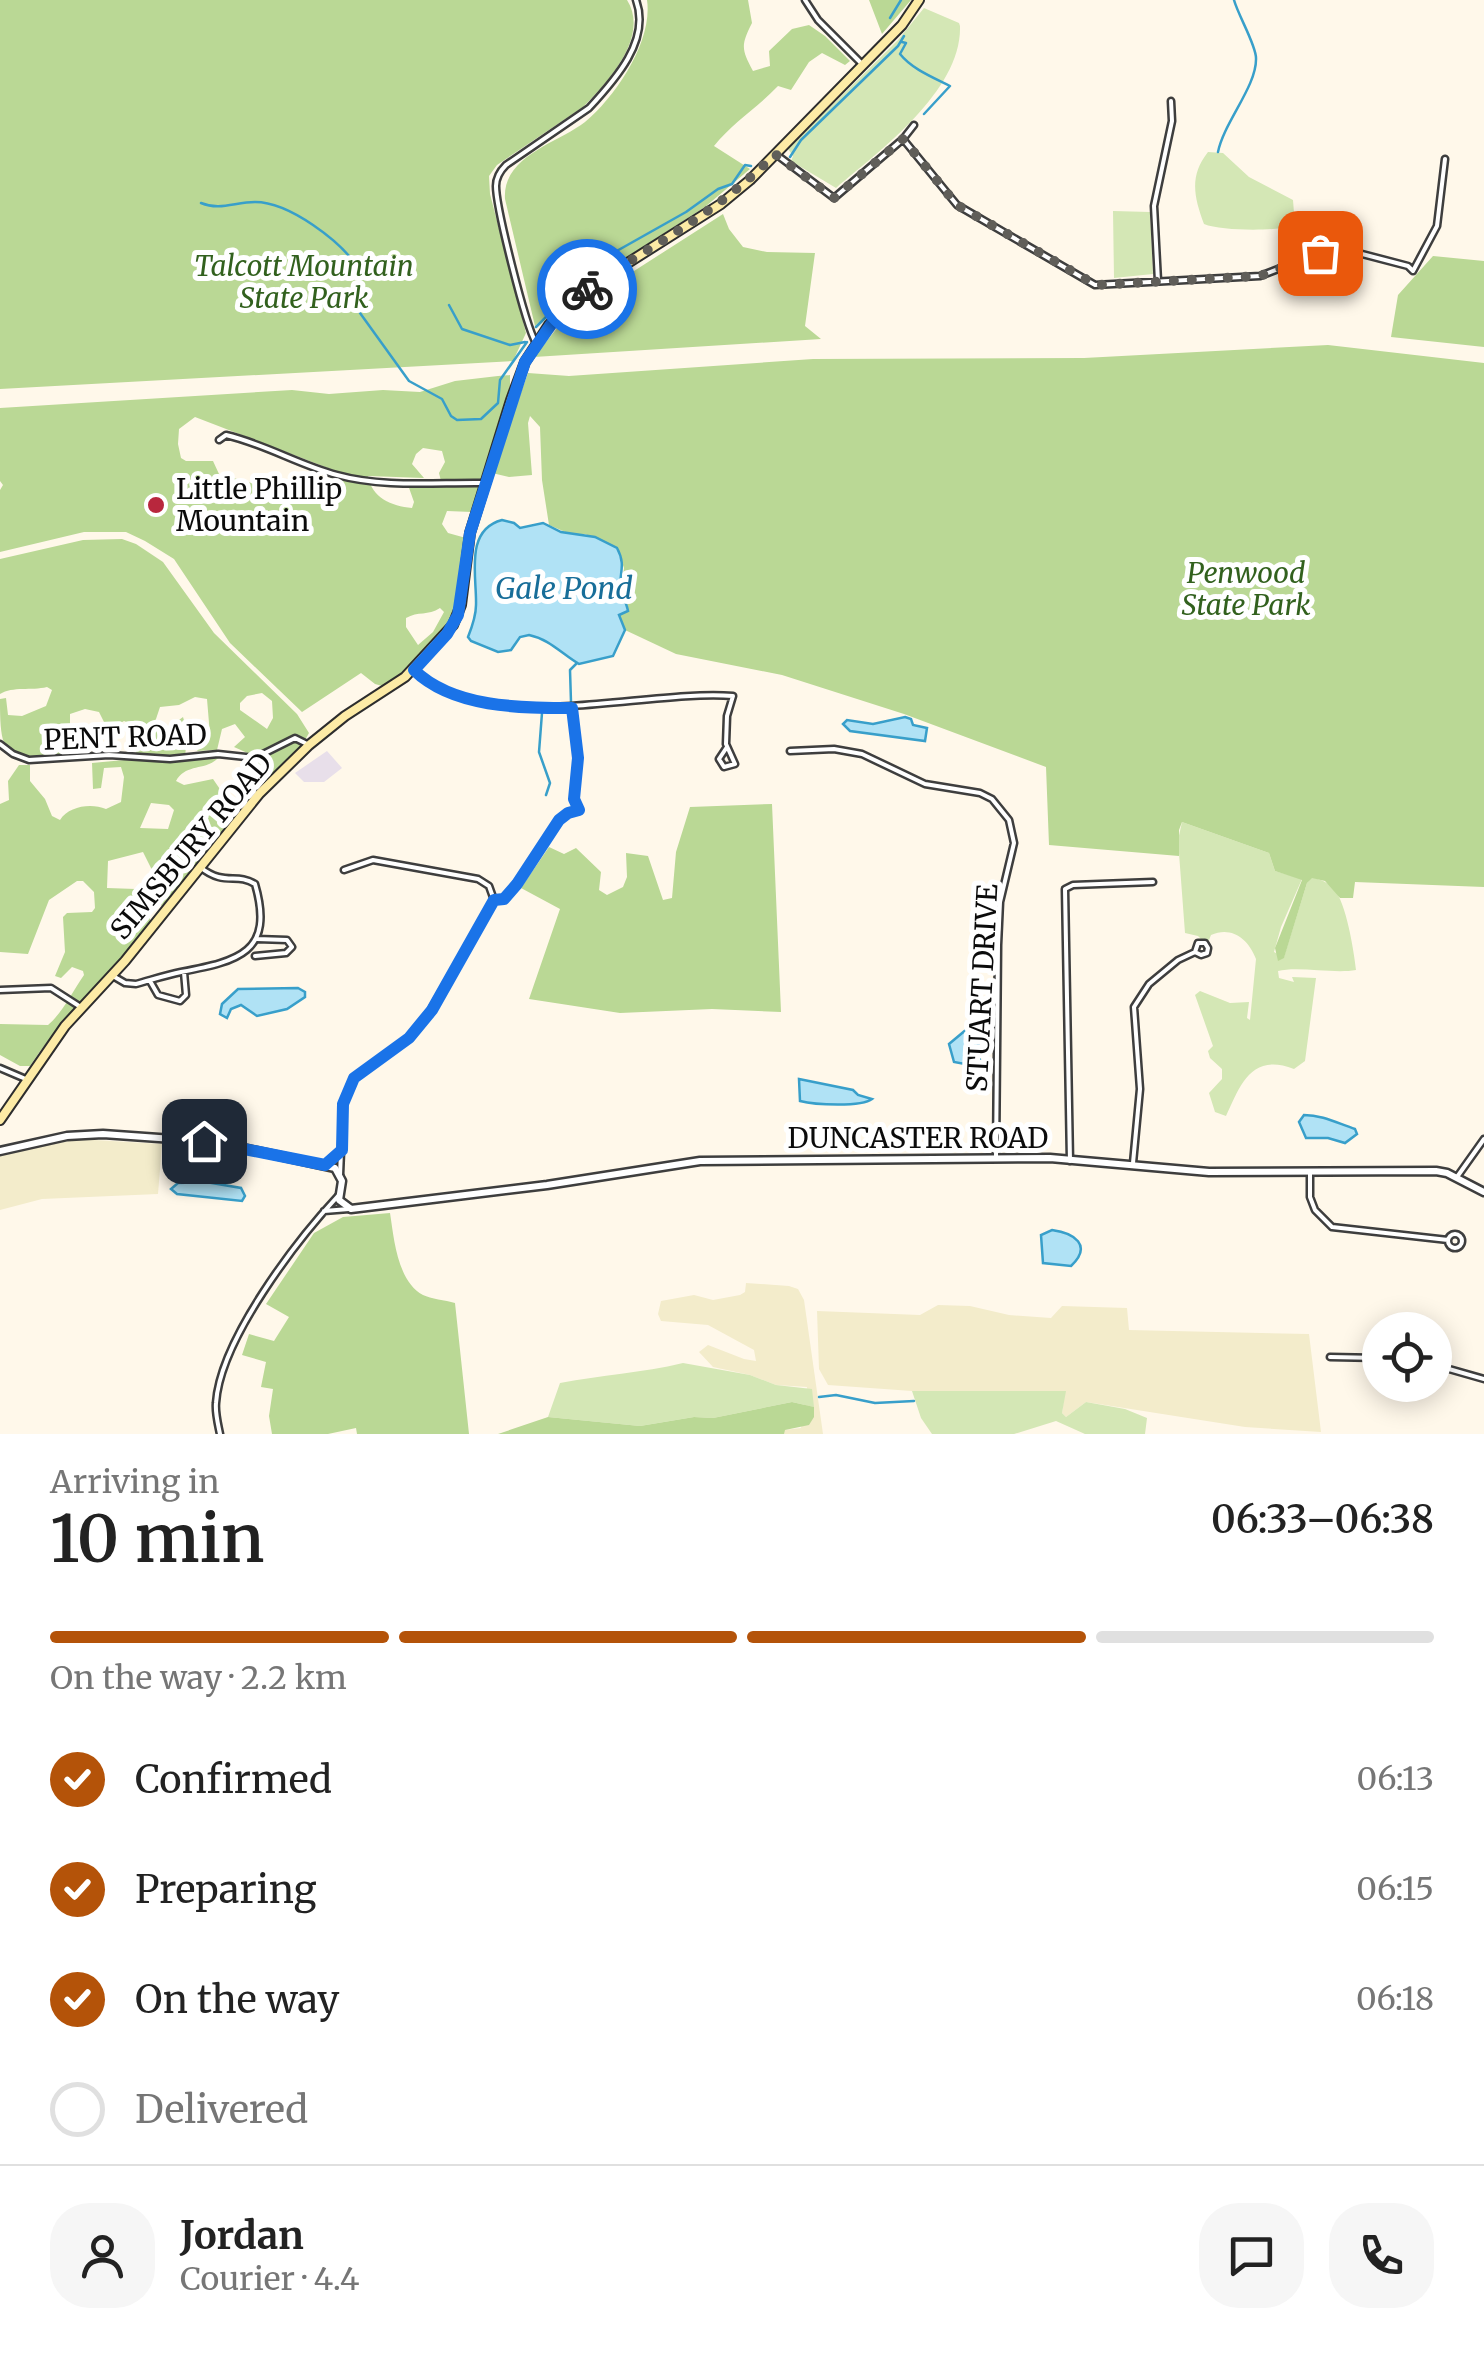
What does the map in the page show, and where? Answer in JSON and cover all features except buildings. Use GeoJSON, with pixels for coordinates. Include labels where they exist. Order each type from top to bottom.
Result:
{"type":"FeatureCollection","features":[{"type":"Feature","properties":{"kind":"main road","name":"SIMSBURY ROAD"},"geometry":{"type":"LineString","coordinates":[[0,1120],[82,1008],[113,976],[259,794],[309,745],[414,670],[447,634],[458,615],[467,548],[517,380],[536,343],[557,316],[585,290],[711,211],[775,154],[902,24],[919,0]]}},
{"type":"Feature","properties":{"kind":"street"},"geometry":{"type":"LineString","coordinates":[[536,343],[503,221],[496,178],[506,165],[588,108],[599,96],[639,38],[642,20],[636,0]]}},
{"type":"Feature","properties":{"kind":"street"},"geometry":{"type":"LineString","coordinates":[[805,0],[818,20],[862,65]]}},
{"type":"Feature","properties":{"kind":"street"},"geometry":{"type":"LineString","coordinates":[[1158,280],[1154,206],[1172,121],[1171,101]]}},
{"type":"Feature","properties":{"kind":"street"},"geometry":{"type":"LineString","coordinates":[[775,154],[834,198],[914,125]]}},
{"type":"Feature","properties":{"kind":"street"},"geometry":{"type":"LineString","coordinates":[[903,139],[957,205],[1096,285],[1260,276],[1320,253],[1343,249],[1408,266],[1413,271],[1437,226],[1445,159]]}},
{"type":"Feature","properties":{"kind":"street"},"geometry":{"type":"LineString","coordinates":[[219,440],[226,434],[257,442],[339,476],[393,482],[486,483]]}},
{"type":"Feature","properties":{"kind":"street"},"geometry":{"type":"LineString","coordinates":[[414,670],[455,696],[532,706],[572,708],[690,696],[733,696],[727,716],[727,747]]}},
{"type":"Feature","properties":{"kind":"street"},"geometry":{"type":"LineString","coordinates":[[494,900],[504,899],[517,884],[559,820],[579,810],[574,799],[578,758],[572,708]]}},
{"type":"Feature","properties":{"kind":"street","name":"PENT ROAD"},"geometry":{"type":"LineString","coordinates":[[0,744],[30,760],[109,755],[170,759],[218,754],[255,758],[295,738],[309,745]]}},
{"type":"Feature","properties":{"kind":"street","name":"STUART DRIVE"},"geometry":{"type":"LineString","coordinates":[[790,751],[834,749],[862,754],[925,784],[980,793],[992,799],[1009,820],[1014,843],[1000,902],[998,944],[996,1158]]}},
{"type":"Feature","properties":{"kind":"street"},"geometry":{"type":"LineString","coordinates":[[220,1434],[216,1402],[237,1339],[301,1236],[338,1196],[342,1181],[343,1104],[354,1078],[409,1038],[432,1010],[494,900],[489,886],[478,879],[373,860],[344,870]]}},
{"type":"Feature","properties":{"kind":"street"},"geometry":{"type":"LineString","coordinates":[[113,976],[127,984],[150,980],[229,962],[247,952],[257,939],[262,921],[254,883],[216,878],[200,867]]}},
{"type":"Feature","properties":{"kind":"street"},"geometry":{"type":"LineString","coordinates":[[1070,1161],[1065,887],[1153,882]]}},
{"type":"Feature","properties":{"kind":"street"},"geometry":{"type":"LineString","coordinates":[[256,956],[286,954],[292,947],[287,940],[257,939]]}},
{"type":"Feature","properties":{"kind":"street"},"geometry":{"type":"LineString","coordinates":[[1132,1167],[1140,1089],[1134,1006],[1153,981],[1178,960],[1195,952]]}},
{"type":"Feature","properties":{"kind":"street"},"geometry":{"type":"LineString","coordinates":[[150,980],[158,995],[178,1002],[186,995],[184,972]]}},
{"type":"Feature","properties":{"kind":"street"},"geometry":{"type":"LineString","coordinates":[[0,990],[51,988],[82,1008]]}},
{"type":"Feature","properties":{"kind":"street"},"geometry":{"type":"LineString","coordinates":[[0,1068],[28,1080]]}},
{"type":"Feature","properties":{"kind":"street"},"geometry":{"type":"LineString","coordinates":[[0,1150],[67,1136],[103,1134],[204,1141],[325,1165],[340,1174]]}},
{"type":"Feature","properties":{"kind":"street"},"geometry":{"type":"LineString","coordinates":[[1457,1177],[1484,1139]]}},
{"type":"Feature","properties":{"kind":"street"},"geometry":{"type":"LineString","coordinates":[[325,1165],[342,1150]]}},
{"type":"Feature","properties":{"kind":"street","name":"DUNCASTER ROAD"},"geometry":{"type":"LineString","coordinates":[[324,1211],[547,1185],[700,1161],[996,1158],[1199,1172],[1436,1171],[1484,1192]]}},
{"type":"Feature","properties":{"kind":"street"},"geometry":{"type":"LineString","coordinates":[[1310,1172],[1310,1196],[1315,1210],[1332,1227],[1448,1240]]}},
{"type":"Feature","properties":{"kind":"street"},"geometry":{"type":"LineString","coordinates":[[338,1196],[350,1209]]}},
{"type":"Feature","properties":{"kind":"street"},"geometry":{"type":"LineString","coordinates":[[1330,1357],[1362,1358]]}},
{"type":"Feature","properties":{"kind":"street"},"geometry":{"type":"LineString","coordinates":[[1452,1369],[1484,1379]]}},
{"type":"Feature","properties":{"kind":"shaded area"},"geometry":{"type":"Polygon","coordinates":[[[327,751],[342,768],[324,782],[304,782],[295,773],[327,751]]]}},
{"type":"Feature","properties":{"kind":"shaded area"},"geometry":{"type":"Polygon","coordinates":[[[78,1139],[162,1144],[158,1194],[42,1199],[0,1210],[0,1155],[78,1139]]]}},
{"type":"Feature","properties":{"kind":"shaded area"},"geometry":{"type":"Polygon","coordinates":[[[746,1283],[789,1286],[798,1289],[804,1300],[823,1434],[784,1434],[784,1430],[801,1428],[807,1387],[776,1385],[713,1367],[699,1352],[708,1345],[756,1361],[754,1350],[708,1325],[661,1321],[658,1314],[661,1301],[694,1295],[713,1300],[740,1295],[745,1292],[746,1283]]]}},
{"type":"Feature","properties":{"kind":"shaded area"},"geometry":{"type":"Polygon","coordinates":[[[938,1305],[1051,1318],[1062,1306],[1127,1308],[1129,1330],[1309,1334],[1321,1432],[1245,1427],[1086,1402],[1066,1417],[1062,1413],[1065,1391],[912,1391],[828,1385],[819,1369],[817,1311],[920,1315],[938,1305]]]}},
{"type":"Feature","properties":{"kind":"green space","name":"Talcott Mountain State Park"},"geometry":{"type":"Polygon","coordinates":[[[0,0],[627,0],[633,28],[623,58],[583,107],[497,165],[489,176],[490,194],[526,333],[513,361],[0,389],[0,0]]]}},
{"type":"Feature","properties":{"kind":"green space"},"geometry":{"type":"Polygon","coordinates":[[[647,0],[748,0],[752,23],[744,47],[753,71],[770,66],[769,51],[792,29],[809,25],[850,61],[845,65],[822,53],[809,62],[791,90],[778,86],[714,146],[750,169],[705,207],[574,291],[535,326],[505,199],[506,184],[522,161],[574,130],[609,98],[638,50],[647,0]]]}},
{"type":"Feature","properties":{"kind":"green space"},"geometry":{"type":"Polygon","coordinates":[[[869,0],[911,0],[882,34],[869,0]]]}},
{"type":"Feature","properties":{"kind":"green space"},"geometry":{"type":"Polygon","coordinates":[[[924,8],[960,26],[957,50],[948,73],[916,117],[836,188],[791,161],[793,156],[788,149],[898,40],[924,8]]]}},
{"type":"Feature","properties":{"kind":"green space"},"geometry":{"type":"Polygon","coordinates":[[[1208,152],[1223,153],[1249,177],[1293,200],[1289,227],[1246,230],[1204,224],[1195,187],[1198,170],[1208,152]]]}},
{"type":"Feature","properties":{"kind":"green space"},"geometry":{"type":"Polygon","coordinates":[[[1113,211],[1150,212],[1153,274],[1114,278],[1113,211]]]}},
{"type":"Feature","properties":{"kind":"green space"},"geometry":{"type":"Polygon","coordinates":[[[723,214],[743,247],[815,253],[805,326],[821,339],[534,357],[570,312],[723,214]]]}},
{"type":"Feature","properties":{"kind":"green space"},"geometry":{"type":"Polygon","coordinates":[[[1433,256],[1484,261],[1484,347],[1391,337],[1398,295],[1433,256]]]}},
{"type":"Feature","properties":{"kind":"green space","name":"Penwood State Park"},"geometry":{"type":"Polygon","coordinates":[[[1328,345],[1484,363],[1484,887],[1355,882],[1353,898],[1340,898],[1325,881],[1312,878],[1307,883],[1284,958],[1278,961],[1275,948],[1302,880],[1275,871],[1269,853],[1182,822],[1179,856],[1049,845],[1046,767],[904,714],[782,675],[676,654],[625,630],[619,614],[628,606],[621,592],[624,568],[617,548],[585,534],[570,534],[549,525],[540,427],[530,416],[532,475],[509,477],[492,473],[528,373],[569,376],[813,359],[1084,358],[1328,345]]]}},
{"type":"Feature","properties":{"kind":"green space"},"geometry":{"type":"Polygon","coordinates":[[[510,375],[472,512],[447,511],[442,524],[448,533],[466,538],[459,606],[428,651],[386,687],[361,673],[302,712],[230,643],[174,559],[126,532],[84,532],[0,552],[0,408],[292,390],[329,394],[420,392],[455,381],[510,375]],[[195,417],[179,429],[181,458],[213,461],[219,474],[270,488],[283,485],[303,501],[322,501],[333,470],[195,417]],[[423,448],[412,464],[424,478],[368,476],[378,495],[390,503],[412,508],[408,485],[441,481],[439,473],[445,462],[442,451],[423,448]],[[436,610],[406,618],[406,627],[418,645],[433,632],[444,612],[436,610]]]}},
{"type":"Feature","properties":{"kind":"green space"},"geometry":{"type":"Polygon","coordinates":[[[122,539],[163,562],[214,633],[297,714],[309,733],[300,749],[230,821],[161,906],[153,872],[143,852],[108,861],[107,888],[136,889],[147,904],[151,924],[30,1066],[20,1066],[0,1055],[0,1024],[48,1025],[59,1014],[84,975],[72,967],[61,978],[55,976],[65,952],[63,917],[67,913],[92,912],[95,908],[94,892],[83,881],[77,881],[49,900],[28,954],[0,952],[0,804],[9,800],[8,781],[19,765],[30,765],[30,781],[45,799],[52,816],[60,820],[75,809],[106,809],[121,802],[121,767],[104,768],[101,788],[93,789],[92,763],[137,756],[129,723],[124,721],[108,730],[99,712],[85,709],[70,714],[70,750],[63,754],[25,756],[3,740],[0,699],[6,698],[8,715],[22,716],[46,706],[52,690],[16,689],[0,694],[0,559],[83,540],[122,539]],[[262,693],[247,696],[240,703],[240,710],[267,729],[273,718],[272,701],[262,693]],[[195,697],[179,705],[160,707],[155,722],[164,731],[183,717],[187,731],[185,759],[218,758],[185,772],[176,781],[184,785],[213,779],[233,802],[251,780],[260,753],[252,755],[234,747],[245,737],[235,724],[222,729],[217,750],[197,751],[210,735],[207,699],[195,697]],[[151,803],[140,828],[168,829],[174,810],[169,805],[151,803]]]}},
{"type":"Feature","properties":{"kind":"green space"},"geometry":{"type":"Polygon","coordinates":[[[772,804],[781,1012],[712,1009],[620,1013],[529,999],[560,909],[521,888],[549,847],[564,854],[576,848],[601,872],[599,890],[607,895],[623,887],[627,877],[626,853],[648,856],[663,900],[672,898],[676,852],[690,807],[772,804]]]}},
{"type":"Feature","properties":{"kind":"green space"},"geometry":{"type":"Polygon","coordinates":[[[1182,822],[1269,853],[1275,871],[1302,879],[1274,952],[1284,957],[1307,883],[1312,877],[1334,889],[1349,927],[1355,962],[1356,970],[1278,971],[1279,978],[1294,982],[1292,977],[1316,978],[1305,1061],[1294,1069],[1279,1065],[1257,1068],[1242,1083],[1226,1116],[1215,1112],[1209,1093],[1222,1079],[1222,1069],[1210,1058],[1208,1051],[1213,1046],[1195,995],[1200,991],[1230,1003],[1249,1002],[1250,1020],[1256,959],[1244,940],[1232,933],[1211,935],[1207,945],[1198,936],[1185,933],[1178,840],[1182,822]]]}},
{"type":"Feature","properties":{"kind":"green space"},"geometry":{"type":"Polygon","coordinates":[[[390,1213],[398,1258],[407,1280],[423,1295],[455,1303],[469,1434],[357,1434],[356,1428],[328,1434],[272,1434],[269,1416],[273,1389],[261,1387],[266,1362],[242,1355],[249,1334],[274,1341],[289,1317],[266,1304],[314,1233],[343,1217],[390,1213]]]}},
{"type":"Feature","properties":{"kind":"green space"},"geometry":{"type":"Polygon","coordinates":[[[683,1363],[750,1375],[776,1385],[812,1389],[814,1407],[792,1402],[713,1418],[694,1417],[640,1426],[548,1417],[560,1383],[683,1363]]]}},
{"type":"Feature","properties":{"kind":"green space"},"geometry":{"type":"Polygon","coordinates":[[[912,1391],[1066,1391],[1062,1413],[1066,1417],[1086,1402],[1125,1409],[1147,1418],[1145,1434],[1085,1434],[1056,1421],[1014,1434],[932,1434],[921,1418],[912,1391]]]}},
{"type":"Feature","properties":{"kind":"green space"},"geometry":{"type":"Polygon","coordinates":[[[792,1402],[814,1407],[814,1417],[809,1425],[785,1430],[784,1434],[498,1434],[548,1417],[640,1426],[694,1417],[713,1418],[792,1402]]]}},
{"type":"Feature","properties":{"kind":"water","name":"Gale Pond"},"geometry":{"type":"Polygon","coordinates":[[[502,520],[520,528],[543,523],[561,532],[595,537],[617,548],[628,611],[619,615],[625,630],[613,656],[579,664],[549,643],[529,635],[520,637],[511,650],[498,652],[471,641],[468,637],[476,609],[477,544],[490,525],[502,520]]]}},
{"type":"Feature","properties":{"kind":"water"},"geometry":{"type":"Polygon","coordinates":[[[905,717],[913,725],[927,728],[925,741],[850,731],[843,724],[847,720],[873,724],[905,717]]]}},
{"type":"Feature","properties":{"kind":"water"},"geometry":{"type":"Polygon","coordinates":[[[298,988],[305,992],[305,997],[287,1009],[257,1016],[241,1005],[231,1009],[227,1018],[220,1014],[222,1004],[238,989],[298,988]]]}},
{"type":"Feature","properties":{"kind":"water"},"geometry":{"type":"Polygon","coordinates":[[[973,1024],[980,1026],[976,1048],[980,1060],[970,1065],[954,1062],[949,1044],[973,1024]]]}},
{"type":"Feature","properties":{"kind":"water"},"geometry":{"type":"Polygon","coordinates":[[[799,1079],[853,1090],[872,1099],[849,1104],[800,1101],[799,1079]]]}},
{"type":"Feature","properties":{"kind":"water"},"geometry":{"type":"Polygon","coordinates":[[[1304,1115],[1336,1122],[1355,1129],[1357,1134],[1345,1143],[1306,1138],[1299,1122],[1304,1115]]]}},
{"type":"Feature","properties":{"kind":"water"},"geometry":{"type":"Polygon","coordinates":[[[206,1182],[241,1188],[245,1196],[242,1201],[177,1194],[171,1189],[178,1183],[206,1182]]]}},
{"type":"Feature","properties":{"kind":"water"},"geometry":{"type":"Polygon","coordinates":[[[1052,1230],[1078,1241],[1080,1252],[1071,1266],[1043,1263],[1041,1235],[1052,1230]]]}},
{"type":"Feature","properties":{"kind":"waterway"},"geometry":{"type":"LineString","coordinates":[[890,18],[901,0]]}},
{"type":"Feature","properties":{"kind":"waterway"},"geometry":{"type":"LineString","coordinates":[[1218,152],[1255,69],[1255,52],[1234,0]]}},
{"type":"Feature","properties":{"kind":"waterway"},"geometry":{"type":"LineString","coordinates":[[790,157],[801,140],[904,36]]}},
{"type":"Feature","properties":{"kind":"waterway"},"geometry":{"type":"LineString","coordinates":[[902,42],[906,43],[900,54],[905,59],[950,86],[924,114]]}},
{"type":"Feature","properties":{"kind":"waterway"},"geometry":{"type":"LineString","coordinates":[[536,327],[606,257],[732,184],[745,165],[751,166]]}},
{"type":"Feature","properties":{"kind":"waterway"},"geometry":{"type":"LineString","coordinates":[[201,203],[268,204],[298,216],[327,235],[359,269],[360,313],[409,381],[442,399],[457,420],[481,419],[498,403],[500,380],[527,342]]}},
{"type":"Feature","properties":{"kind":"waterway"},"geometry":{"type":"LineString","coordinates":[[449,305],[462,329],[510,345],[525,342]]}},
{"type":"Feature","properties":{"kind":"waterway"},"geometry":{"type":"LineString","coordinates":[[571,702],[570,670],[577,663]]}},
{"type":"Feature","properties":{"kind":"waterway"},"geometry":{"type":"LineString","coordinates":[[542,713],[539,752],[550,783],[546,795]]}},
{"type":"Feature","properties":{"kind":"waterway"},"geometry":{"type":"LineString","coordinates":[[819,1397],[836,1395],[875,1403],[914,1401]]}},
{"type":"Feature","properties":{"kind":"way so far"},"geometry":{"type":"LineString","coordinates":[[587,289],[721,204],[775,154],[834,198],[903,139],[957,205],[1096,285],[1260,276],[1320,253]]}},
{"type":"Feature","properties":{"kind":"place","name":"Little Phillip Mountain"},"geometry":{"type":"Point","coordinates":[156,505]}},
{"type":"Feature","properties":{"kind":"route"},"geometry":{"type":"LineString","coordinates":[[204,1141],[325,1165],[342,1150],[343,1104],[354,1078],[409,1038],[432,1010],[494,900],[504,899],[517,884],[559,820],[579,810],[574,805],[578,758],[572,708],[455,696],[414,670],[447,634],[462,606],[470,533],[525,362],[557,316],[587,289]]}}]}
